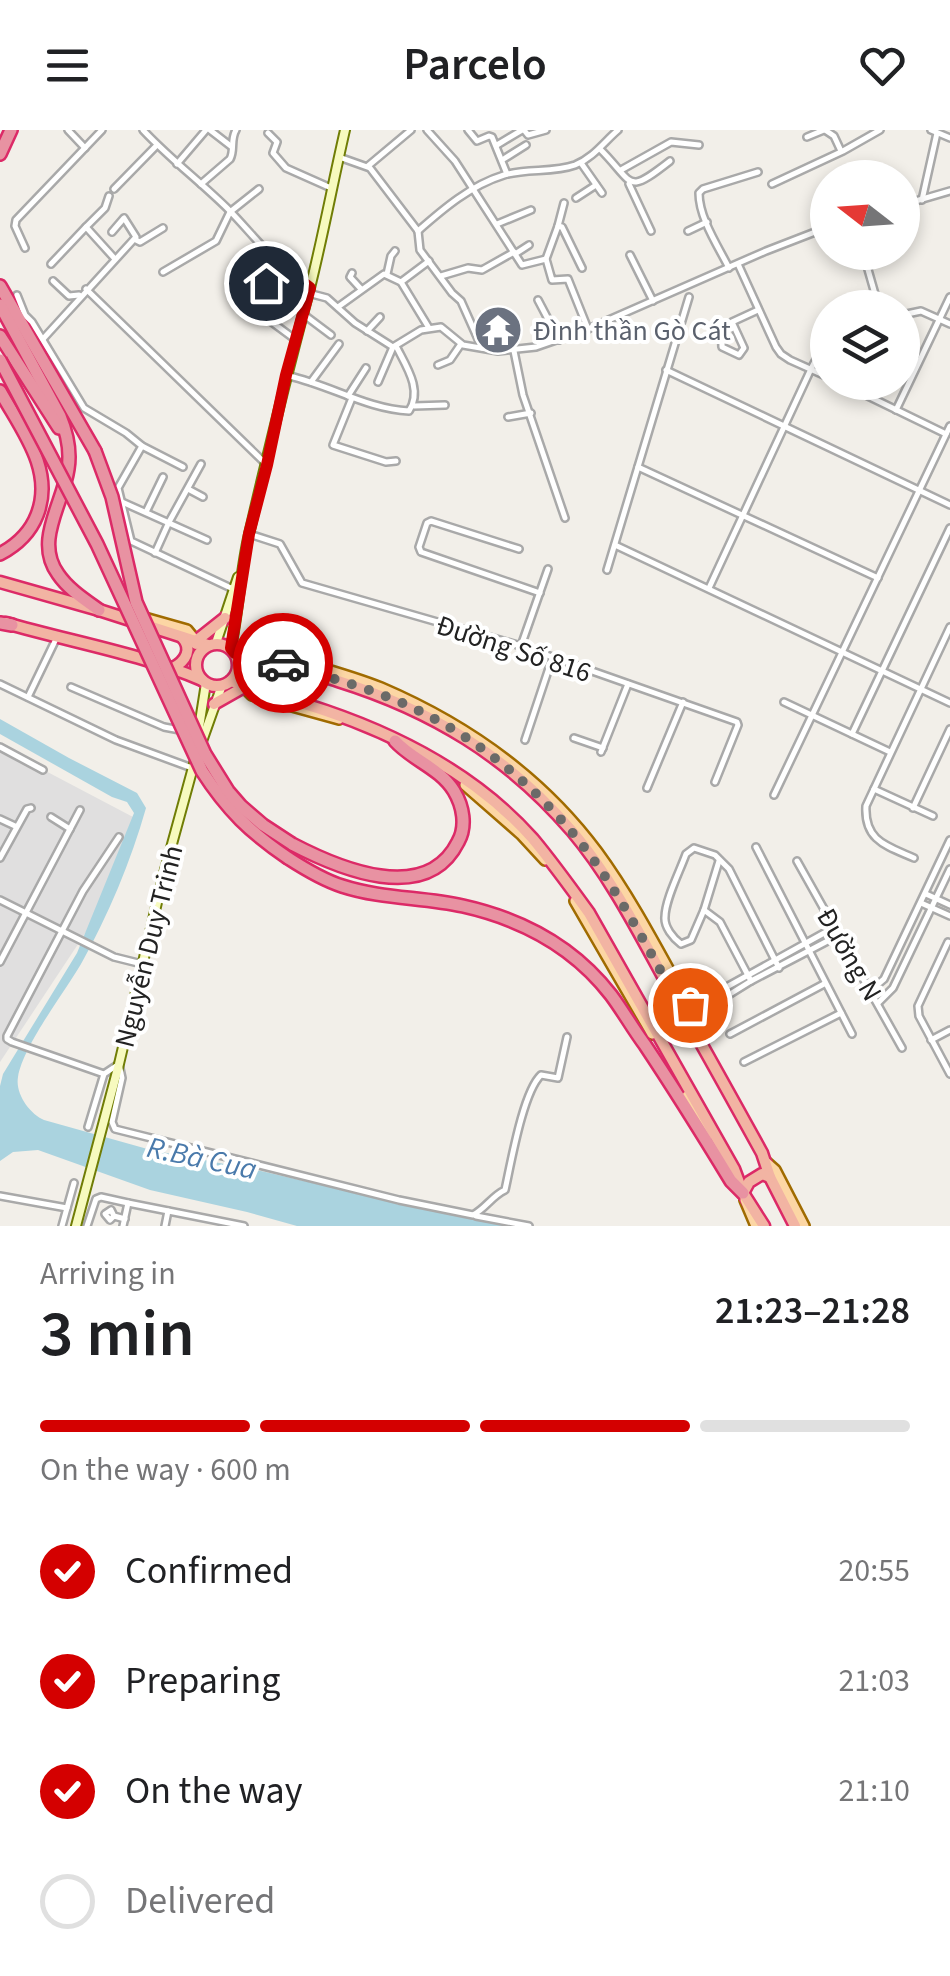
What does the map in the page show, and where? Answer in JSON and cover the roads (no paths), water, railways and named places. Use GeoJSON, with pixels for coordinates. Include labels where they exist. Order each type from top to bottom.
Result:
{"type":"FeatureCollection","features":[{"type":"Feature","properties":{"kind":"highway"},"geometry":{"type":"LineString","coordinates":[[0,154],[12,130]]}},
{"type":"Feature","properties":{"kind":"highway"},"geometry":{"type":"LineString","coordinates":[[0,286],[95,451],[112,497],[136,602],[205,754],[240,806],[292,844],[346,870],[400,877],[436,868],[457,846],[462,834],[461,806],[445,779],[406,752],[396,740]]}},
{"type":"Feature","properties":{"kind":"highway"},"geometry":{"type":"LineString","coordinates":[[0,304],[60,416],[68,441],[68,470],[50,529],[50,555],[60,578],[99,610]]}},
{"type":"Feature","properties":{"kind":"highway"},"geometry":{"type":"LineString","coordinates":[[0,336],[59,427],[68,470]]}},
{"type":"Feature","properties":{"kind":"highway"},"geometry":{"type":"LineString","coordinates":[[0,360],[82,513],[202,771],[234,816],[288,858],[340,886],[460,905],[523,925],[557,944],[587,968],[610,994],[676,1090],[731,1181],[743,1193]]}},
{"type":"Feature","properties":{"kind":"highway"},"geometry":{"type":"LineString","coordinates":[[0,392],[39,464],[43,490],[41,505],[27,534],[0,554]]}},
{"type":"Feature","properties":{"kind":"highway"},"geometry":{"type":"LineString","coordinates":[[0,580],[405,702],[462,735],[527,784],[606,871],[626,903],[799,1224]]}},
{"type":"Feature","properties":{"kind":"highway"},"geometry":{"type":"LineString","coordinates":[[204,682],[196,670],[196,658],[224,618]]}},
{"type":"Feature","properties":{"kind":"highway"},"geometry":{"type":"LineString","coordinates":[[4,623],[173,668],[204,682],[244,687],[329,712],[425,754],[496,804],[531,836],[589,913],[764,1226]]}},
{"type":"Feature","properties":{"kind":"highway"},"geometry":{"type":"LineString","coordinates":[[173,668],[187,654],[188,647],[181,636]]}},
{"type":"Feature","properties":{"kind":"highway"},"geometry":{"type":"LineString","coordinates":[[186,673],[193,657],[207,643]]}},
{"type":"Feature","properties":{"kind":"highway"},"geometry":{"type":"LineString","coordinates":[[226,683],[238,668],[233,650]]}},
{"type":"Feature","properties":{"kind":"highway"},"geometry":{"type":"LineString","coordinates":[[244,687],[244,670],[259,656]]}},
{"type":"Feature","properties":{"kind":"highway"},"geometry":{"type":"LineString","coordinates":[[256,691],[249,674],[259,656]]}},
{"type":"Feature","properties":{"kind":"highway"},"geometry":{"type":"LineString","coordinates":[[214,704],[244,687]]}},
{"type":"Feature","properties":{"kind":"highway"},"geometry":{"type":"LineString","coordinates":[[737,1177],[752,1175],[766,1162]]}},
{"type":"Feature","properties":{"kind":"highway"},"geometry":{"type":"LineString","coordinates":[[743,1193],[753,1178],[770,1176]]}},
{"type":"Feature","properties":{"kind":"main road"},"geometry":{"type":"LineString","coordinates":[[233,650],[249,534],[345,130]]}},
{"type":"Feature","properties":{"kind":"main road"},"geometry":{"type":"LineString","coordinates":[[119,617],[134,615],[186,630],[207,643],[224,618],[242,568]]}},
{"type":"Feature","properties":{"kind":"main road"},"geometry":{"type":"LineString","coordinates":[[89,644],[102,652],[175,675],[186,673]]}},
{"type":"Feature","properties":{"kind":"main road","name":"Nguyễn Duy Trinh"},"geometry":{"type":"LineString","coordinates":[[76,1226],[192,768],[204,682]]}},
{"type":"Feature","properties":{"kind":"main road","name":"Nguyễn Duy Trinh"},"geometry":{"type":"LineString","coordinates":[[192,768],[214,704],[226,683]]}},
{"type":"Feature","properties":{"kind":"main road"},"geometry":{"type":"LineString","coordinates":[[244,687],[252,696],[346,720]]}},
{"type":"Feature","properties":{"kind":"main road"},"geometry":{"type":"LineString","coordinates":[[766,1162],[775,1170],[799,1224]]}},
{"type":"Feature","properties":{"kind":"main road"},"geometry":{"type":"LineString","coordinates":[[743,1193],[756,1226]]}},
{"type":"Feature","properties":{"kind":"street"},"geometry":{"type":"LineString","coordinates":[[68,130],[85,148]]}},
{"type":"Feature","properties":{"kind":"street"},"geometry":{"type":"LineString","coordinates":[[26,248],[16,220],[102,130]]}},
{"type":"Feature","properties":{"kind":"street"},"geometry":{"type":"LineString","coordinates":[[143,130],[309,290],[327,298],[367,331],[395,347],[412,377],[414,406],[401,411],[286,375]]}},
{"type":"Feature","properties":{"kind":"street"},"geometry":{"type":"LineString","coordinates":[[200,184],[233,154],[236,130]]}},
{"type":"Feature","properties":{"kind":"street"},"geometry":{"type":"LineString","coordinates":[[368,166],[411,130]]}},
{"type":"Feature","properties":{"kind":"street"},"geometry":{"type":"LineString","coordinates":[[427,130],[455,161],[523,266],[546,259]]}},
{"type":"Feature","properties":{"kind":"street"},"geometry":{"type":"LineString","coordinates":[[468,130],[477,141],[490,136],[508,174]]}},
{"type":"Feature","properties":{"kind":"street"},"geometry":{"type":"LineString","coordinates":[[496,145],[523,130],[528,135],[546,130]]}},
{"type":"Feature","properties":{"kind":"street"},"geometry":{"type":"LineString","coordinates":[[418,231],[474,189],[508,174],[568,167],[600,149],[618,130]]}},
{"type":"Feature","properties":{"kind":"street"},"geometry":{"type":"LineString","coordinates":[[807,137],[824,130],[834,136],[842,151]]}},
{"type":"Feature","properties":{"kind":"street"},"geometry":{"type":"LineString","coordinates":[[772,184],[880,130]]}},
{"type":"Feature","properties":{"kind":"street"},"geometry":{"type":"LineString","coordinates":[[177,164],[212,131],[232,147]]}},
{"type":"Feature","properties":{"kind":"street"},"geometry":{"type":"LineString","coordinates":[[950,138],[934,131],[922,200],[950,191]]}},
{"type":"Feature","properties":{"kind":"street"},"geometry":{"type":"LineString","coordinates":[[268,132],[277,142],[273,153],[286,168],[332,188]]}},
{"type":"Feature","properties":{"kind":"street"},"geometry":{"type":"LineString","coordinates":[[621,170],[671,142],[699,145]]}},
{"type":"Feature","properties":{"kind":"street"},"geometry":{"type":"LineString","coordinates":[[51,264],[157,145]]}},
{"type":"Feature","properties":{"kind":"street"},"geometry":{"type":"LineString","coordinates":[[502,160],[526,145]]}},
{"type":"Feature","properties":{"kind":"street"},"geometry":{"type":"LineString","coordinates":[[600,149],[621,170],[652,231]]}},
{"type":"Feature","properties":{"kind":"street"},"geometry":{"type":"LineString","coordinates":[[339,156],[368,166],[418,231],[418,246],[468,312],[482,348]]}},
{"type":"Feature","properties":{"kind":"street"},"geometry":{"type":"LineString","coordinates":[[580,162],[602,193]]}},
{"type":"Feature","properties":{"kind":"street"},"geometry":{"type":"LineString","coordinates":[[628,183],[636,184],[670,162]]}},
{"type":"Feature","properties":{"kind":"street"},"geometry":{"type":"LineString","coordinates":[[729,268],[698,198],[702,188],[758,172]]}},
{"type":"Feature","properties":{"kind":"street"},"geometry":{"type":"LineString","coordinates":[[576,198],[596,185]]}},
{"type":"Feature","properties":{"kind":"street"},"geometry":{"type":"LineString","coordinates":[[162,272],[216,241],[230,212],[259,189]]}},
{"type":"Feature","properties":{"kind":"street"},"geometry":{"type":"LineString","coordinates":[[564,203],[546,259],[553,282],[568,279],[588,329]]}},
{"type":"Feature","properties":{"kind":"street"},"geometry":{"type":"LineString","coordinates":[[496,224],[531,210]]}},
{"type":"Feature","properties":{"kind":"street"},"geometry":{"type":"LineString","coordinates":[[42,339],[136,235],[124,218],[112,232]]}},
{"type":"Feature","properties":{"kind":"street"},"geometry":{"type":"LineString","coordinates":[[688,232],[707,222]]}},
{"type":"Feature","properties":{"kind":"street"},"geometry":{"type":"LineString","coordinates":[[558,226],[582,268]]}},
{"type":"Feature","properties":{"kind":"street"},"geometry":{"type":"LineString","coordinates":[[86,227],[115,259]]}},
{"type":"Feature","properties":{"kind":"street"},"geometry":{"type":"LineString","coordinates":[[135,239],[140,242],[163,228]]}},
{"type":"Feature","properties":{"kind":"street"},"geometry":{"type":"LineString","coordinates":[[378,382],[395,347],[429,328],[445,328],[461,344],[482,348],[514,350],[559,340],[810,234]]}},
{"type":"Feature","properties":{"kind":"street"},"geometry":{"type":"LineString","coordinates":[[441,276],[468,268],[482,270],[529,245]]}},
{"type":"Feature","properties":{"kind":"street"},"geometry":{"type":"LineString","coordinates":[[387,274],[396,251]]}},
{"type":"Feature","properties":{"kind":"street"},"geometry":{"type":"LineString","coordinates":[[630,255],[652,301]]}},
{"type":"Feature","properties":{"kind":"street"},"geometry":{"type":"LineString","coordinates":[[401,282],[429,261]]}},
{"type":"Feature","properties":{"kind":"street"},"geometry":{"type":"LineString","coordinates":[[738,264],[781,354],[810,368]]}},
{"type":"Feature","properties":{"kind":"street"},"geometry":{"type":"LineString","coordinates":[[245,301],[284,268]]}},
{"type":"Feature","properties":{"kind":"street"},"geometry":{"type":"LineString","coordinates":[[352,273],[350,277],[361,289]]}},
{"type":"Feature","properties":{"kind":"street"},"geometry":{"type":"LineString","coordinates":[[338,307],[377,277],[387,274],[401,282],[429,328]]}},
{"type":"Feature","properties":{"kind":"street"},"geometry":{"type":"LineString","coordinates":[[53,281],[69,296],[84,292]]}},
{"type":"Feature","properties":{"kind":"street"},"geometry":{"type":"LineString","coordinates":[[84,292],[267,465]]}},
{"type":"Feature","properties":{"kind":"street"},"geometry":{"type":"LineString","coordinates":[[18,295],[25,314],[84,408],[142,446],[184,467]]}},
{"type":"Feature","properties":{"kind":"street"},"geometry":{"type":"LineString","coordinates":[[607,570],[689,297]]}},
{"type":"Feature","properties":{"kind":"street"},"geometry":{"type":"LineString","coordinates":[[896,410],[950,297]]}},
{"type":"Feature","properties":{"kind":"street"},"geometry":{"type":"LineString","coordinates":[[538,300],[559,340]]}},
{"type":"Feature","properties":{"kind":"street"},"geometry":{"type":"LineString","coordinates":[[732,322],[744,348],[739,355],[721,344],[726,328],[732,322],[758,310]]}},
{"type":"Feature","properties":{"kind":"street"},"geometry":{"type":"LineString","coordinates":[[920,312],[950,324]]}},
{"type":"Feature","properties":{"kind":"street"},"geometry":{"type":"LineString","coordinates":[[303,314],[331,336]]}},
{"type":"Feature","properties":{"kind":"street"},"geometry":{"type":"LineString","coordinates":[[367,331],[380,316]]}},
{"type":"Feature","properties":{"kind":"street"},"geometry":{"type":"LineString","coordinates":[[269,320],[296,340]]}},
{"type":"Feature","properties":{"kind":"street"},"geometry":{"type":"LineString","coordinates":[[311,382],[338,344]]}},
{"type":"Feature","properties":{"kind":"street"},"geometry":{"type":"LineString","coordinates":[[438,365],[450,360],[461,344]]}},
{"type":"Feature","properties":{"kind":"street"},"geometry":{"type":"LineString","coordinates":[[514,350],[524,395],[565,518]]}},
{"type":"Feature","properties":{"kind":"street"},"geometry":{"type":"LineString","coordinates":[[366,368],[350,397],[334,445],[386,462],[396,460]]}},
{"type":"Feature","properties":{"kind":"street"},"geometry":{"type":"LineString","coordinates":[[666,370],[950,505]]}},
{"type":"Feature","properties":{"kind":"street"},"geometry":{"type":"LineString","coordinates":[[709,588],[810,371]]}},
{"type":"Feature","properties":{"kind":"street"},"geometry":{"type":"LineString","coordinates":[[876,400],[946,434]]}},
{"type":"Feature","properties":{"kind":"street"},"geometry":{"type":"LineString","coordinates":[[414,406],[445,405]]}},
{"type":"Feature","properties":{"kind":"street"},"geometry":{"type":"LineString","coordinates":[[508,417],[531,413]]}},
{"type":"Feature","properties":{"kind":"street"},"geometry":{"type":"LineString","coordinates":[[774,795],[950,426]]}},
{"type":"Feature","properties":{"kind":"street"},"geometry":{"type":"LineString","coordinates":[[142,446],[118,488],[131,541],[234,589]]}},
{"type":"Feature","properties":{"kind":"street"},"geometry":{"type":"LineString","coordinates":[[155,553],[200,464]]}},
{"type":"Feature","properties":{"kind":"street"},"geometry":{"type":"LineString","coordinates":[[638,467],[878,578]]}},
{"type":"Feature","properties":{"kind":"street"},"geometry":{"type":"LineString","coordinates":[[146,512],[163,477]]}},
{"type":"Feature","properties":{"kind":"street"},"geometry":{"type":"LineString","coordinates":[[187,488],[203,497]]}},
{"type":"Feature","properties":{"kind":"street"},"geometry":{"type":"LineString","coordinates":[[122,502],[207,540]]}},
{"type":"Feature","properties":{"kind":"street"},"geometry":{"type":"LineString","coordinates":[[519,548],[431,521],[419,548],[421,552],[540,592]]}},
{"type":"Feature","properties":{"kind":"street"},"geometry":{"type":"LineString","coordinates":[[852,734],[950,528]]}},
{"type":"Feature","properties":{"kind":"street","name":"Đường Số 816"},"geometry":{"type":"LineString","coordinates":[[249,534],[280,544],[302,583],[521,646],[738,724],[715,782]]}},
{"type":"Feature","properties":{"kind":"street"},"geometry":{"type":"LineString","coordinates":[[615,544],[950,703]]}},
{"type":"Feature","properties":{"kind":"street"},"geometry":{"type":"LineString","coordinates":[[521,646],[548,570]]}},
{"type":"Feature","properties":{"kind":"street"},"geometry":{"type":"LineString","coordinates":[[914,858],[881,844],[872,834],[866,813],[868,800],[950,627]]}},
{"type":"Feature","properties":{"kind":"street"},"geometry":{"type":"LineString","coordinates":[[28,697],[58,636]]}},
{"type":"Feature","properties":{"kind":"street"},"geometry":{"type":"LineString","coordinates":[[524,740],[552,659]]}},
{"type":"Feature","properties":{"kind":"street"},"geometry":{"type":"LineString","coordinates":[[0,684],[116,740],[192,768]]}},
{"type":"Feature","properties":{"kind":"street"},"geometry":{"type":"LineString","coordinates":[[574,738],[602,750],[628,684]]}},
{"type":"Feature","properties":{"kind":"street"},"geometry":{"type":"LineString","coordinates":[[71,688],[148,721],[198,736]]}},
{"type":"Feature","properties":{"kind":"street"},"geometry":{"type":"LineString","coordinates":[[647,788],[682,702]]}},
{"type":"Feature","properties":{"kind":"street"},"geometry":{"type":"LineString","coordinates":[[784,702],[890,753]]}},
{"type":"Feature","properties":{"kind":"street"},"geometry":{"type":"LineString","coordinates":[[913,808],[950,729]]}},
{"type":"Feature","properties":{"kind":"street"},"geometry":{"type":"LineString","coordinates":[[0,747],[44,770]]}},
{"type":"Feature","properties":{"kind":"street"},"geometry":{"type":"LineString","coordinates":[[874,789],[933,816]]}},
{"type":"Feature","properties":{"kind":"street"},"geometry":{"type":"LineString","coordinates":[[0,858],[16,826],[27,809],[32,808]]}},
{"type":"Feature","properties":{"kind":"street"},"geometry":{"type":"LineString","coordinates":[[0,962],[80,810]]}},
{"type":"Feature","properties":{"kind":"street"},"geometry":{"type":"LineString","coordinates":[[51,817],[70,829]]}},
{"type":"Feature","properties":{"kind":"street"},"geometry":{"type":"LineString","coordinates":[[0,818],[16,826]]}},
{"type":"Feature","properties":{"kind":"street"},"geometry":{"type":"LineString","coordinates":[[104,1074],[7,1039],[8,1031],[66,934],[83,891],[118,837]]}},
{"type":"Feature","properties":{"kind":"street"},"geometry":{"type":"LineString","coordinates":[[872,990],[884,979],[950,840]]}},
{"type":"Feature","properties":{"kind":"street"},"geometry":{"type":"LineString","coordinates":[[756,847],[852,1034]]}},
{"type":"Feature","properties":{"kind":"street"},"geometry":{"type":"LineString","coordinates":[[719,861],[691,940],[677,942],[664,919],[686,854],[694,848],[715,856],[730,869],[779,968]]}},
{"type":"Feature","properties":{"kind":"street","name":"Đường N"},"geometry":{"type":"LineString","coordinates":[[797,860],[902,1048]]}},
{"type":"Feature","properties":{"kind":"street"},"geometry":{"type":"LineString","coordinates":[[878,1003],[892,988],[950,869]]}},
{"type":"Feature","properties":{"kind":"street"},"geometry":{"type":"LineString","coordinates":[[926,894],[950,906]]}},
{"type":"Feature","properties":{"kind":"street"},"geometry":{"type":"LineString","coordinates":[[0,900],[94,948],[142,964]]}},
{"type":"Feature","properties":{"kind":"street"},"geometry":{"type":"LineString","coordinates":[[921,902],[950,916]]}},
{"type":"Feature","properties":{"kind":"street"},"geometry":{"type":"LineString","coordinates":[[704,910],[720,922],[751,982]]}},
{"type":"Feature","properties":{"kind":"street"},"geometry":{"type":"LineString","coordinates":[[694,1028],[698,1014],[779,968],[835,927]]}},
{"type":"Feature","properties":{"kind":"street"},"geometry":{"type":"LineString","coordinates":[[682,1006],[694,1005],[775,959],[840,935]]}},
{"type":"Feature","properties":{"kind":"street"},"geometry":{"type":"LineString","coordinates":[[948,942],[918,1006],[918,1016],[950,1074]]}},
{"type":"Feature","properties":{"kind":"street"},"geometry":{"type":"LineString","coordinates":[[730,1034],[825,984]]}},
{"type":"Feature","properties":{"kind":"street"},"geometry":{"type":"LineString","coordinates":[[744,1062],[841,1013]]}},
{"type":"Feature","properties":{"kind":"street"},"geometry":{"type":"LineString","coordinates":[[931,1040],[950,1030]]}},
{"type":"Feature","properties":{"kind":"street"},"geometry":{"type":"LineString","coordinates":[[473,1215],[505,1190],[535,1080],[541,1076],[558,1078],[568,1037]]}},
{"type":"Feature","properties":{"kind":"street"},"geometry":{"type":"LineString","coordinates":[[88,1127],[104,1074],[119,1064],[122,1078],[112,1122],[115,1129],[383,1196],[528,1226]]}},
{"type":"Feature","properties":{"kind":"street"},"geometry":{"type":"LineString","coordinates":[[62,1226],[74,1183]]}},
{"type":"Feature","properties":{"kind":"street"},"geometry":{"type":"LineString","coordinates":[[0,1196],[67,1208]]}},
{"type":"Feature","properties":{"kind":"street"},"geometry":{"type":"LineString","coordinates":[[87,1226],[96,1199],[244,1226]]}},
{"type":"Feature","properties":{"kind":"street"},"geometry":{"type":"LineString","coordinates":[[110,1217],[114,1200]]}},
{"type":"Feature","properties":{"kind":"street"},"geometry":{"type":"LineString","coordinates":[[92,1210],[124,1222],[128,1203]]}},
{"type":"Feature","properties":{"kind":"street"},"geometry":{"type":"LineString","coordinates":[[164,1226],[168,1210]]}},
{"type":"Feature","properties":{"kind":"water"},"geometry":{"type":"Polygon","coordinates":[[[0,719],[137,793],[146,808],[100,927],[21,1064],[19,1090],[34,1113],[44,1120],[151,1150],[512,1226],[297,1226],[150,1190],[38,1150],[13,1152],[0,1161],[3,1074],[77,953],[134,813],[127,802],[0,734],[0,719]]]}},
{"type":"Feature","properties":{"kind":"place","name":"Đình thần Gò Cát"},"geometry":{"type":"Point","coordinates":[498,330]}},
{"type":"Feature","properties":{"kind":"water label","name":"R.Bà Cua"},"geometry":{"type":"Point","coordinates":[202,1158]}}]}
